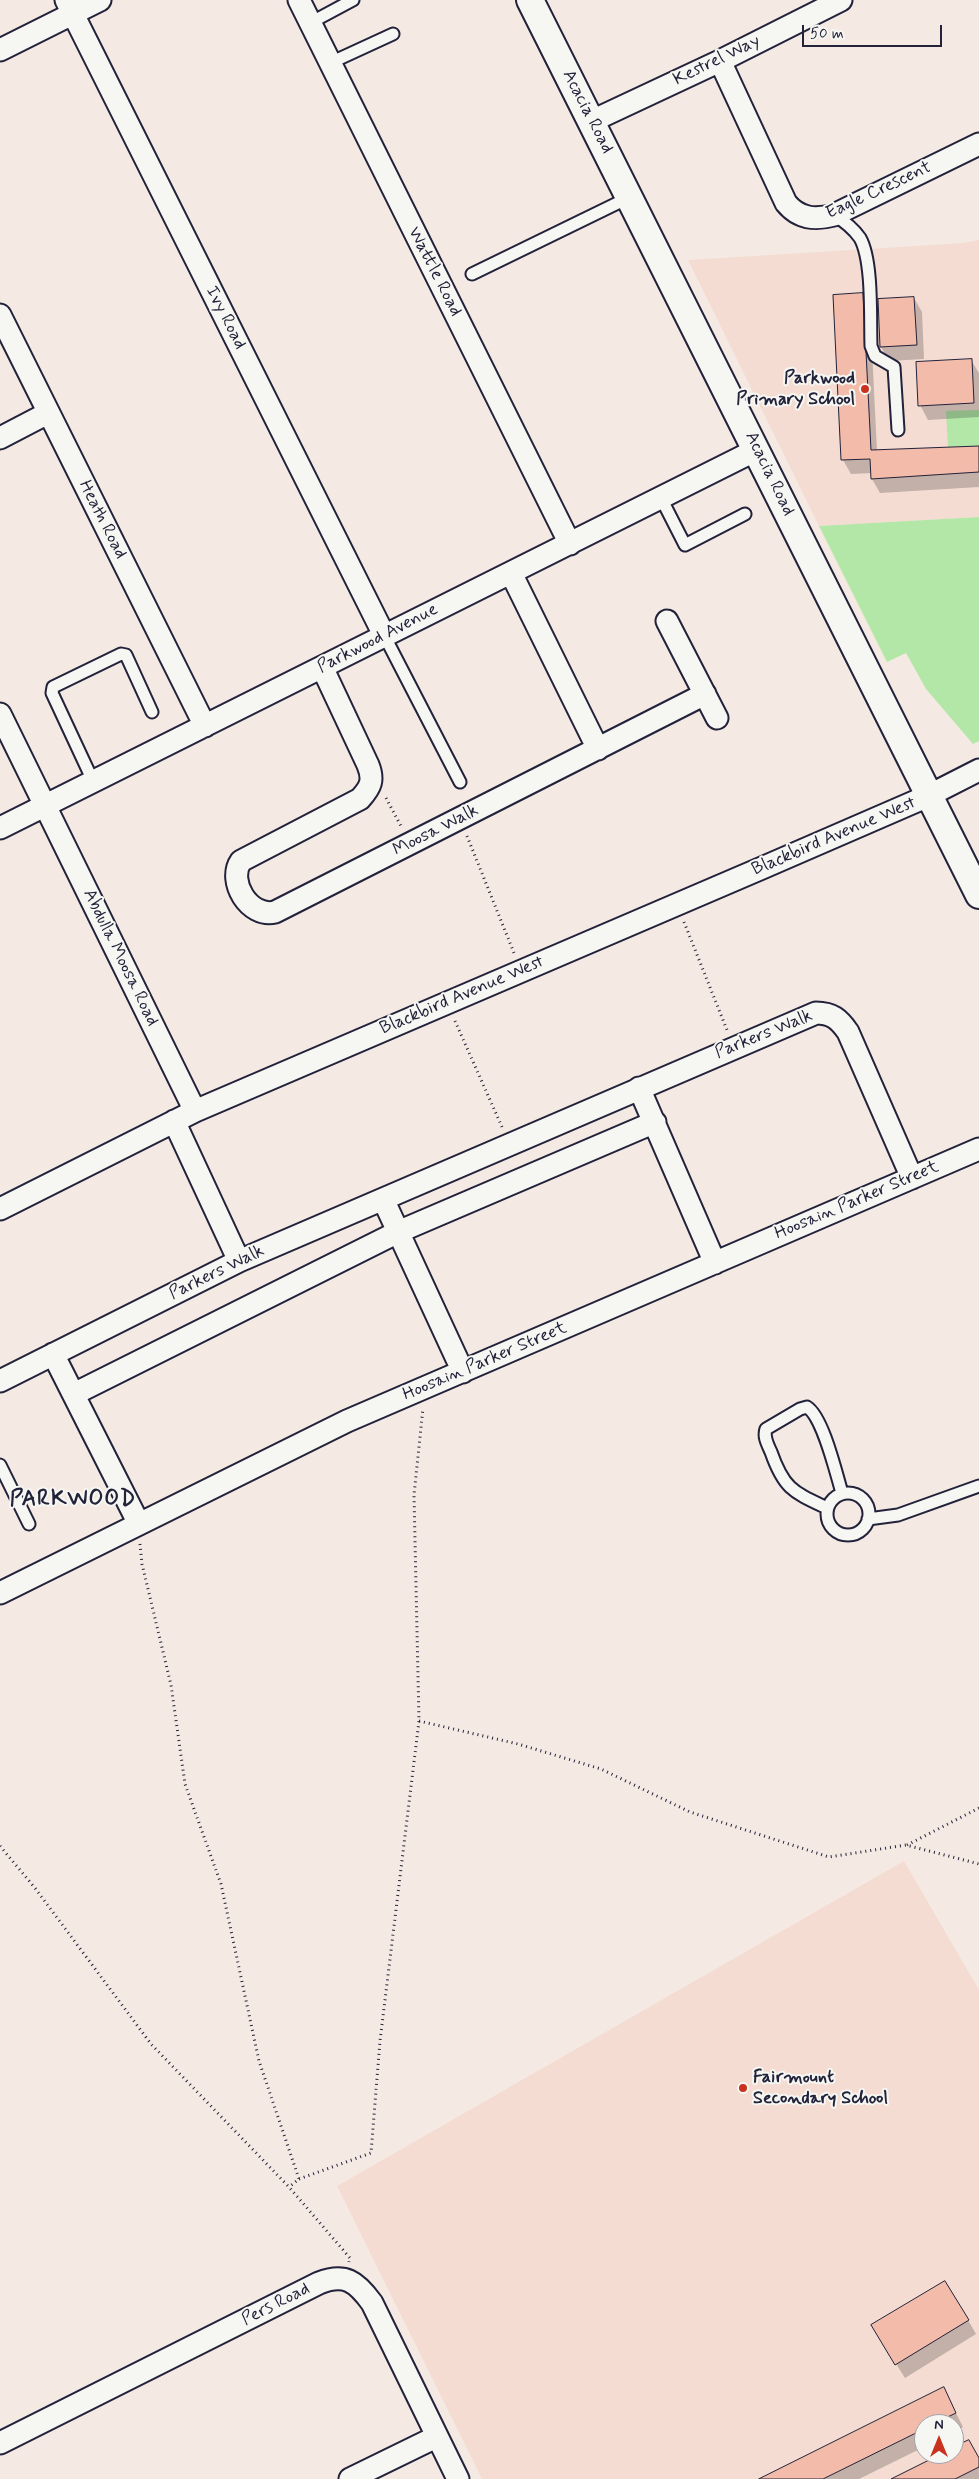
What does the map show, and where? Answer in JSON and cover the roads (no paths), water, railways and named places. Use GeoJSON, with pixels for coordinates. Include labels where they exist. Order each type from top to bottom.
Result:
{"type":"FeatureCollection","features":[{"type":"Feature","properties":{"kind":"street"},"geometry":{"type":"LineString","coordinates":[[0,50],[70,7],[100,0]]}},
{"type":"Feature","properties":{"kind":"street","name":"Wattle Road"},"geometry":{"type":"LineString","coordinates":[[299,0],[570,544]]}},
{"type":"Feature","properties":{"kind":"street","name":"Acacia Road"},"geometry":{"type":"LineString","coordinates":[[530,0],[979,895]]}},
{"type":"Feature","properties":{"kind":"street","name":"Kestrel Way"},"geometry":{"type":"LineString","coordinates":[[592,121],[720,61],[841,0]]}},
{"type":"Feature","properties":{"kind":"street","name":"Ivy Road"},"geometry":{"type":"LineString","coordinates":[[70,7],[384,635]]}},
{"type":"Feature","properties":{"kind":"street","name":"Eagle Crescent"},"geometry":{"type":"LineString","coordinates":[[720,61],[786,203],[797,214],[804,217],[822,218],[834,215],[979,144]]}},
{"type":"Feature","properties":{"kind":"street","name":"Heath Road"},"geometry":{"type":"LineString","coordinates":[[0,315],[205,726]]}},
{"type":"Feature","properties":{"kind":"street"},"geometry":{"type":"LineString","coordinates":[[0,438],[48,413]]}},
{"type":"Feature","properties":{"kind":"street","name":"Parkwood Avenue"},"geometry":{"type":"LineString","coordinates":[[0,828],[756,450]]}},
{"type":"Feature","properties":{"kind":"street"},"geometry":{"type":"LineString","coordinates":[[511,573],[598,749]]}},
{"type":"Feature","properties":{"kind":"street"},"geometry":{"type":"LineString","coordinates":[[668,620],[717,718]]}},
{"type":"Feature","properties":{"kind":"street","name":"Moosa Walk"},"geometry":{"type":"LineString","coordinates":[[322,667],[368,765],[372,780],[370,787],[360,798],[241,861],[237,866],[237,879],[247,904],[258,912],[275,912],[705,694]]}},
{"type":"Feature","properties":{"kind":"street","name":"Abdulla Moosa Road"},"geometry":{"type":"LineString","coordinates":[[0,714],[195,1111]]}},
{"type":"Feature","properties":{"kind":"street","name":"Blackbird Avenue West"},"geometry":{"type":"LineString","coordinates":[[0,1209],[195,1111],[928,796],[979,770]]}},
{"type":"Feature","properties":{"kind":"street","name":"Parkers Walk"},"geometry":{"type":"LineString","coordinates":[[0,1381],[239,1261],[800,1018],[816,1013],[826,1013],[840,1021],[848,1032],[912,1178]]}},
{"type":"Feature","properties":{"kind":"street"},"geometry":{"type":"LineString","coordinates":[[639,1088],[715,1263]]}},
{"type":"Feature","properties":{"kind":"street"},"geometry":{"type":"LineString","coordinates":[[174,1121],[239,1261]]}},
{"type":"Feature","properties":{"kind":"street"},"geometry":{"type":"LineString","coordinates":[[74,1394],[398,1232],[654,1122]]}},
{"type":"Feature","properties":{"kind":"street","name":"Hoosain Parker Street"},"geometry":{"type":"LineString","coordinates":[[0,1593],[347,1421],[979,1149]]}},
{"type":"Feature","properties":{"kind":"street"},"geometry":{"type":"LineString","coordinates":[[384,1199],[463,1372]]}},
{"type":"Feature","properties":{"kind":"street"},"geometry":{"type":"LineString","coordinates":[[53,1354],[139,1524]]}},
{"type":"Feature","properties":{"kind":"street","name":"Pers Road"},"geometry":{"type":"LineString","coordinates":[[0,2443],[332,2278],[354,2283],[372,2303],[436,2437]]}},
{"type":"Feature","properties":{"kind":"street"},"geometry":{"type":"LineString","coordinates":[[350,2479],[436,2437],[458,2479]]}},
{"type":"Feature","properties":{"kind":"lane"},"geometry":{"type":"LineString","coordinates":[[310,23],[354,0]]}},
{"type":"Feature","properties":{"kind":"lane"},"geometry":{"type":"LineString","coordinates":[[330,63],[393,34]]}},
{"type":"Feature","properties":{"kind":"lane"},"geometry":{"type":"LineString","coordinates":[[472,274],[630,197]]}},
{"type":"Feature","properties":{"kind":"lane"},"geometry":{"type":"LineString","coordinates":[[834,215],[848,224],[863,246],[867,260],[872,351],[879,359],[887,361],[894,367],[898,430]]}},
{"type":"Feature","properties":{"kind":"lane"},"geometry":{"type":"LineString","coordinates":[[661,498],[684,545],[745,514]]}},
{"type":"Feature","properties":{"kind":"lane"},"geometry":{"type":"LineString","coordinates":[[384,635],[460,782]]}},
{"type":"Feature","properties":{"kind":"lane"},"geometry":{"type":"LineString","coordinates":[[93,782],[51,689],[121,654],[126,655],[152,712]]}},
{"type":"Feature","properties":{"kind":"lane"},"geometry":{"type":"LineString","coordinates":[[827,1508],[787,1487],[778,1472],[765,1436],[766,1429],[800,1409],[807,1407],[813,1411],[827,1441],[842,1493]]}},
{"type":"Feature","properties":{"kind":"lane"},"geometry":{"type":"LineString","coordinates":[[0,1465],[29,1524]]}},
{"type":"Feature","properties":{"kind":"lane"},"geometry":{"type":"LineString","coordinates":[[868,1519],[898,1515],[979,1486]]}},
{"type":"Feature","properties":{"kind":"lane"},"geometry":{"type":"LineString","coordinates":[[850,1492],[863,1498],[869,1512],[868,1519],[860,1531],[846,1535],[832,1529],[826,1515],[827,1508],[836,1496],[842,1493],[850,1492]]}},
{"type":"Feature","properties":{"kind":"place","name":"Parkwood Primary School"},"geometry":{"type":"Point","coordinates":[865,389]}},
{"type":"Feature","properties":{"kind":"place","name":"Fairmount Secondary School"},"geometry":{"type":"Point","coordinates":[743,2088]}},
{"type":"Feature","properties":{"kind":"district","name":"PARKWOOD"},"geometry":{"type":"Point","coordinates":[73,1500]}}]}
